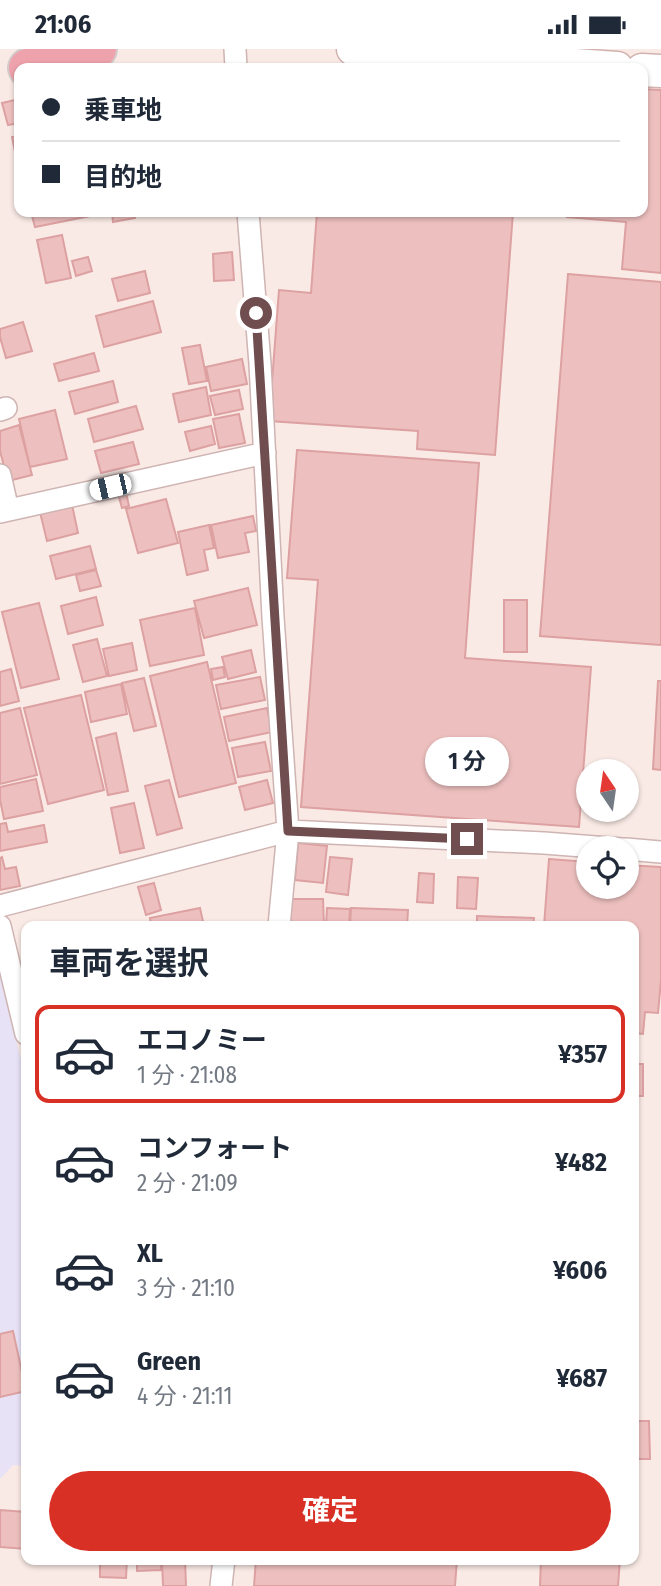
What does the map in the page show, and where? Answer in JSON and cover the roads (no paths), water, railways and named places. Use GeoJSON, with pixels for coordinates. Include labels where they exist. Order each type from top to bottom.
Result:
{"type":"FeatureCollection","features":[{"type":"Feature","properties":{"kind":"highway"},"geometry":{"type":"LineString","coordinates":[[46,63],[97,49]]}},
{"type":"Feature","properties":{"kind":"street"},"geometry":{"type":"LineString","coordinates":[[353,49],[548,63]]}},
{"type":"Feature","properties":{"kind":"street"},"geometry":{"type":"LineString","coordinates":[[248,217],[260,364],[288,831],[279,921]]}},
{"type":"Feature","properties":{"kind":"street"},"geometry":{"type":"LineString","coordinates":[[0,475],[4,511],[265,453]]}},
{"type":"Feature","properties":{"kind":"street"},"geometry":{"type":"LineString","coordinates":[[0,905],[288,831],[576,845]]}},
{"type":"Feature","properties":{"kind":"street"},"geometry":{"type":"LineString","coordinates":[[639,850],[661,852]]}},
{"type":"Feature","properties":{"kind":"street"},"geometry":{"type":"LineString","coordinates":[[0,926],[21,1013]]}},
{"type":"Feature","properties":{"kind":"street"},"geometry":{"type":"LineString","coordinates":[[221,1586],[223,1565]]}}]}
